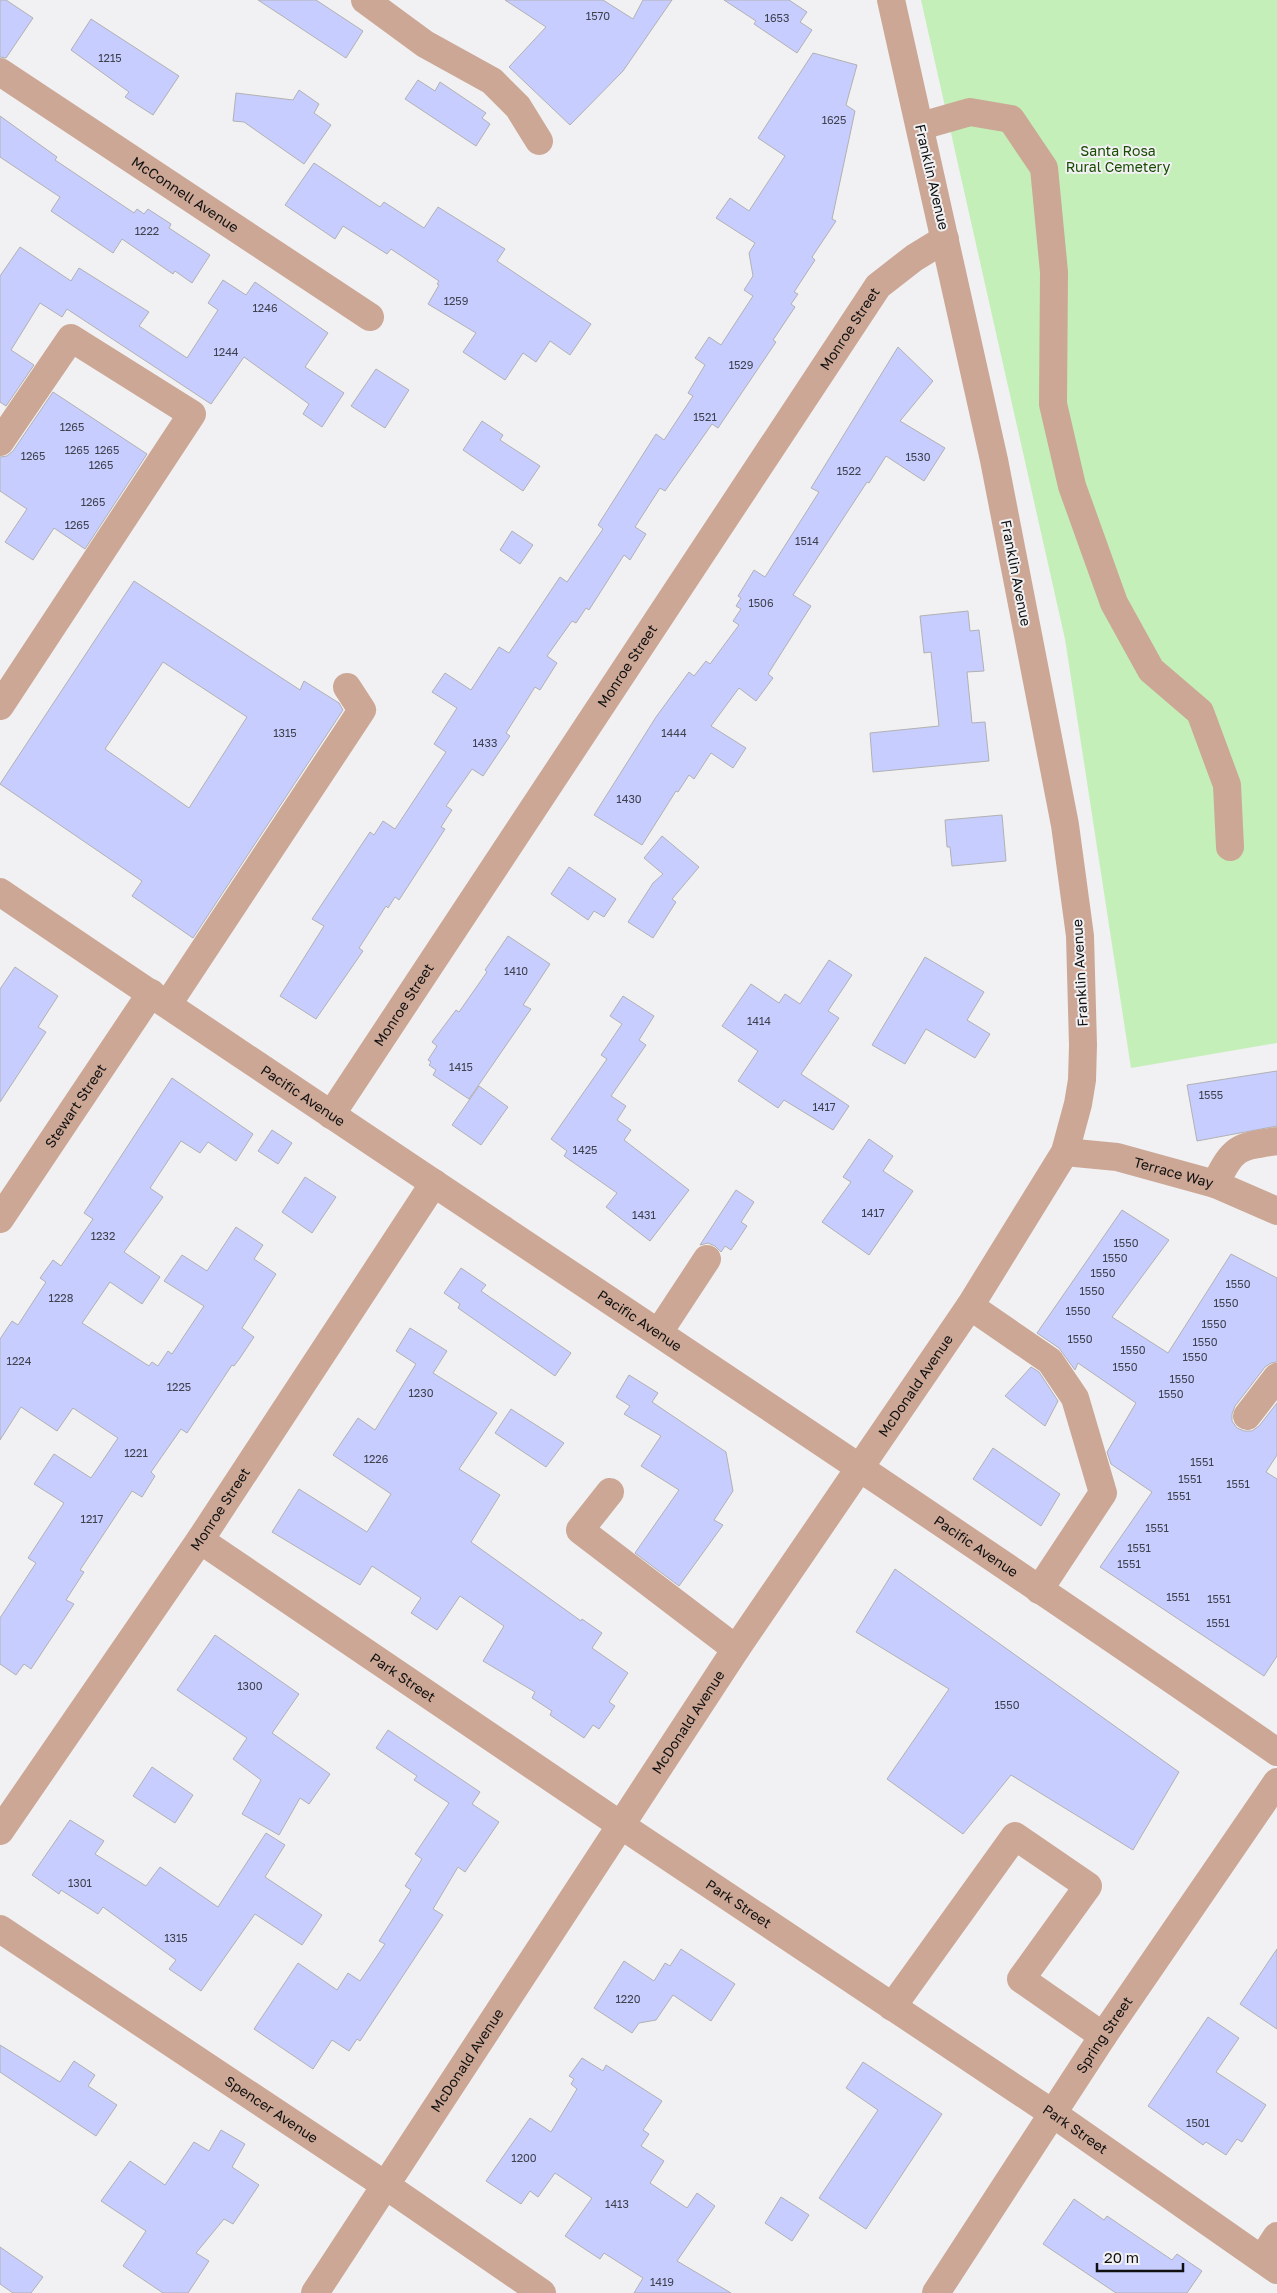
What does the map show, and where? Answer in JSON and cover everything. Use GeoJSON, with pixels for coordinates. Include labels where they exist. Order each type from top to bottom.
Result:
{"type":"FeatureCollection","features":[{"type":"Feature","properties":{"kind":"street"},"geometry":{"type":"LineString","coordinates":[[365,0],[425,44],[492,81],[518,107],[539,141]]}},
{"type":"Feature","properties":{"kind":"street","name":"Franklin Avenue"},"geometry":{"type":"LineString","coordinates":[[891,0],[921,126],[994,460],[1065,825],[1080,936],[1082,1080],[1078,1104],[1065,1152]]}},
{"type":"Feature","properties":{"kind":"street","name":"McConnell Avenue"},"geometry":{"type":"LineString","coordinates":[[0,72],[370,318]]}},
{"type":"Feature","properties":{"kind":"street"},"geometry":{"type":"LineString","coordinates":[[921,126],[970,112],[1011,119],[1044,168],[1054,272],[1052,404],[1072,486],[1114,603],[1151,670],[1200,712],[1228,785],[1230,847]]}},
{"type":"Feature","properties":{"kind":"street","name":"Monroe Street"},"geometry":{"type":"LineString","coordinates":[[331,1115],[878,286],[914,258],[945,239]]}},
{"type":"Feature","properties":{"kind":"street"},"geometry":{"type":"LineString","coordinates":[[0,442],[71,338],[192,414],[0,706]]}},
{"type":"Feature","properties":{"kind":"street","name":"Stewart Street"},"geometry":{"type":"LineString","coordinates":[[0,1219],[160,999],[362,710],[347,687]]}},
{"type":"Feature","properties":{"kind":"street","name":"Pacific Avenue"},"geometry":{"type":"LineString","coordinates":[[0,892],[331,1115],[659,1332],[1277,1752]]}},
{"type":"Feature","properties":{"kind":"street"},"geometry":{"type":"LineString","coordinates":[[1215,1184],[1229,1157],[1243,1146],[1277,1141]]}},
{"type":"Feature","properties":{"kind":"street","name":"Terrace Way"},"geometry":{"type":"LineString","coordinates":[[1065,1152],[1118,1157],[1215,1184],[1277,1211]]}},
{"type":"Feature","properties":{"kind":"street","name":"McDonald Avenue"},"geometry":{"type":"LineString","coordinates":[[315,2293],[622,1826],[736,1648],[970,1306],[1065,1152]]}},
{"type":"Feature","properties":{"kind":"street","name":"Monroe Street"},"geometry":{"type":"LineString","coordinates":[[0,1831],[200,1540],[434,1183]]}},
{"type":"Feature","properties":{"kind":"street"},"geometry":{"type":"LineString","coordinates":[[659,1332],[707,1259]]}},
{"type":"Feature","properties":{"kind":"street"},"geometry":{"type":"LineString","coordinates":[[970,1306],[1050,1361],[1075,1398],[1102,1493],[1039,1590]]}},
{"type":"Feature","properties":{"kind":"street"},"geometry":{"type":"LineString","coordinates":[[1247,1416],[1277,1377]]}},
{"type":"Feature","properties":{"kind":"street"},"geometry":{"type":"LineString","coordinates":[[610,1492],[580,1530],[736,1648]]}},
{"type":"Feature","properties":{"kind":"street","name":"Park Street"},"geometry":{"type":"LineString","coordinates":[[200,1540],[622,1826],[1052,2113],[1269,2265]]}},
{"type":"Feature","properties":{"kind":"street","name":"Spring Street"},"geometry":{"type":"LineString","coordinates":[[936,2293],[1103,2036],[1277,1782]]}},
{"type":"Feature","properties":{"kind":"street"},"geometry":{"type":"LineString","coordinates":[[892,2007],[1014,1836],[1088,1886],[1021,1979],[1103,2036]]}},
{"type":"Feature","properties":{"kind":"street","name":"Spencer Avenue"},"geometry":{"type":"LineString","coordinates":[[0,1929],[385,2185],[542,2293]]}},
{"type":"Feature","properties":{"kind":"street"},"geometry":{"type":"LineString","coordinates":[[1269,2265],[1277,2236]]}},
{"type":"Feature","properties":{"kind":"green space","name":"Santa Rosa Rural Cemetery"},"geometry":{"type":"Polygon","coordinates":[[[921,0],[1277,0],[1277,1043],[1131,1068],[1065,639],[921,0]]]}},
{"type":"Feature","properties":{"kind":"building"},"geometry":{"type":"Polygon","coordinates":[[[0,0],[6,0],[33,18],[6,58],[0,57],[0,0]]]}},
{"type":"Feature","properties":{"kind":"building"},"geometry":{"type":"Polygon","coordinates":[[[258,0],[316,0],[363,31],[346,58],[258,0]]]}},
{"type":"Feature","properties":{"kind":"building"},"geometry":{"type":"Polygon","coordinates":[[[505,0],[603,0],[633,19],[643,0],[672,0],[623,71],[570,125],[509,67],[546,27],[505,0]]]}},
{"type":"Feature","properties":{"kind":"building"},"geometry":{"type":"Polygon","coordinates":[[[724,0],[789,0],[807,12],[800,22],[812,30],[797,53],[754,24],[756,21],[724,0]]]}},
{"type":"Feature","properties":{"kind":"building"},"geometry":{"type":"Polygon","coordinates":[[[91,19],[179,76],[153,115],[125,97],[129,92],[71,50],[91,19]]]}},
{"type":"Feature","properties":{"kind":"building"},"geometry":{"type":"Polygon","coordinates":[[[813,53],[857,65],[846,105],[855,111],[832,219],[836,221],[812,257],[815,260],[794,292],[798,294],[791,304],[795,307],[773,340],[776,342],[718,428],[712,424],[665,491],[660,488],[635,527],[646,534],[630,560],[624,555],[589,610],[586,608],[576,623],[572,621],[547,656],[557,663],[540,690],[535,687],[506,733],[510,736],[483,776],[472,769],[446,806],[452,810],[441,827],[445,829],[399,900],[395,897],[388,908],[386,906],[359,948],[363,951],[316,1019],[280,996],[324,926],[312,919],[370,832],[374,835],[383,821],[395,829],[446,752],[434,744],[457,708],[432,692],[445,673],[471,690],[499,647],[509,653],[560,577],[567,582],[603,529],[598,525],[656,434],[664,440],[693,396],[688,393],[705,365],[695,358],[709,337],[721,345],[753,296],[744,290],[753,276],[749,253],[755,243],[716,218],[730,198],[749,211],[785,156],[758,138],[813,53]]]}},
{"type":"Feature","properties":{"kind":"building"},"geometry":{"type":"Polygon","coordinates":[[[418,80],[435,91],[440,82],[486,113],[482,118],[490,124],[476,146],[405,99],[418,80]]]}},
{"type":"Feature","properties":{"kind":"building"},"geometry":{"type":"Polygon","coordinates":[[[299,90],[319,104],[314,113],[331,125],[304,164],[244,122],[233,121],[236,93],[293,100],[299,90]]]}},
{"type":"Feature","properties":{"kind":"building"},"geometry":{"type":"Polygon","coordinates":[[[0,116],[57,157],[55,160],[134,213],[137,209],[144,214],[148,209],[171,224],[169,228],[210,255],[192,283],[175,271],[173,274],[122,239],[113,253],[51,211],[60,197],[0,157],[0,116]]]}},
{"type":"Feature","properties":{"kind":"building"},"geometry":{"type":"Polygon","coordinates":[[[314,163],[380,207],[384,202],[424,228],[438,207],[505,249],[497,261],[591,324],[570,355],[550,341],[536,362],[523,353],[505,380],[463,352],[476,333],[428,304],[439,285],[437,284],[439,281],[391,249],[387,254],[343,226],[335,239],[285,205],[314,163]]]}},
{"type":"Feature","properties":{"kind":"building"},"geometry":{"type":"Polygon","coordinates":[[[20,247],[71,281],[79,268],[149,312],[139,326],[187,358],[218,310],[208,303],[223,280],[246,295],[255,282],[328,333],[305,367],[344,393],[322,427],[303,414],[309,404],[244,357],[211,404],[67,309],[62,317],[40,303],[11,350],[34,365],[6,406],[0,402],[0,276],[20,247]]]}},
{"type":"Feature","properties":{"kind":"building"},"geometry":{"type":"Polygon","coordinates":[[[898,347],[933,381],[900,421],[945,448],[924,481],[886,456],[793,595],[811,606],[768,674],[773,678],[756,701],[739,688],[711,726],[746,748],[733,768],[711,753],[694,779],[689,775],[678,792],[676,791],[642,845],[594,815],[656,717],[689,672],[694,676],[706,661],[710,664],[739,625],[733,621],[741,609],[736,606],[741,598],[738,596],[754,570],[765,577],[819,492],[811,488],[898,347]]]}},
{"type":"Feature","properties":{"kind":"building"},"geometry":{"type":"Polygon","coordinates":[[[376,369],[409,390],[385,428],[351,406],[376,369]]]}},
{"type":"Feature","properties":{"kind":"building"},"geometry":{"type":"Polygon","coordinates":[[[53,392],[147,454],[85,549],[54,528],[33,560],[5,542],[27,509],[0,491],[0,457],[7,456],[13,451],[53,392]]]}},
{"type":"Feature","properties":{"kind":"building"},"geometry":{"type":"Polygon","coordinates":[[[482,421],[503,435],[500,440],[540,466],[523,491],[463,450],[482,421]]]}},
{"type":"Feature","properties":{"kind":"building"},"geometry":{"type":"Polygon","coordinates":[[[512,531],[533,545],[520,564],[500,550],[512,531]]]}},
{"type":"Feature","properties":{"kind":"building"},"geometry":{"type":"Polygon","coordinates":[[[134,581],[300,690],[304,681],[339,703],[343,710],[193,938],[132,896],[142,881],[0,784],[134,581]],[[163,662],[105,749],[189,808],[247,717],[163,662]]]}},
{"type":"Feature","properties":{"kind":"building"},"geometry":{"type":"Polygon","coordinates":[[[968,611],[970,631],[979,630],[984,671],[967,672],[972,723],[985,722],[989,761],[873,772],[870,733],[939,726],[931,652],[924,653],[920,616],[968,611]]]}},
{"type":"Feature","properties":{"kind":"building"},"geometry":{"type":"Polygon","coordinates":[[[1002,815],[1006,861],[952,866],[950,847],[947,847],[945,820],[1002,815]]]}},
{"type":"Feature","properties":{"kind":"building"},"geometry":{"type":"Polygon","coordinates":[[[662,836],[699,867],[672,899],[676,902],[653,938],[628,922],[653,883],[663,874],[644,858],[662,836]]]}},
{"type":"Feature","properties":{"kind":"building"},"geometry":{"type":"Polygon","coordinates":[[[569,867],[616,899],[604,917],[594,911],[588,920],[551,894],[569,867]]]}},
{"type":"Feature","properties":{"kind":"building"},"geometry":{"type":"Polygon","coordinates":[[[508,936],[550,964],[523,1005],[531,1009],[469,1099],[433,1075],[436,1070],[429,1065],[431,1062],[428,1060],[437,1046],[432,1042],[456,1010],[459,1012],[487,972],[485,970],[508,936]]]}},
{"type":"Feature","properties":{"kind":"building"},"geometry":{"type":"Polygon","coordinates":[[[925,957],[984,992],[967,1020],[990,1034],[975,1058],[926,1029],[905,1064],[872,1045],[925,957]]]}},
{"type":"Feature","properties":{"kind":"building"},"geometry":{"type":"Polygon","coordinates":[[[829,960],[852,975],[828,1011],[839,1018],[801,1074],[849,1106],[833,1130],[784,1100],[778,1108],[738,1081],[758,1051],[722,1026],[751,984],[779,1003],[785,994],[800,1004],[829,960]]]}},
{"type":"Feature","properties":{"kind":"building"},"geometry":{"type":"Polygon","coordinates":[[[15,967],[58,996],[38,1027],[46,1032],[0,1102],[0,989],[15,967]]]}},
{"type":"Feature","properties":{"kind":"building"},"geometry":{"type":"Polygon","coordinates":[[[623,996],[654,1016],[639,1040],[646,1045],[611,1096],[626,1106],[617,1120],[631,1130],[624,1140],[689,1190],[650,1241],[606,1207],[617,1193],[564,1156],[567,1151],[551,1139],[607,1059],[601,1055],[622,1024],[610,1016],[623,996]]]}},
{"type":"Feature","properties":{"kind":"building"},"geometry":{"type":"Polygon","coordinates":[[[1277,1071],[1277,1126],[1197,1141],[1187,1085],[1277,1071]]]}},
{"type":"Feature","properties":{"kind":"building"},"geometry":{"type":"Polygon","coordinates":[[[172,1078],[253,1134],[236,1161],[208,1142],[200,1153],[181,1141],[150,1188],[163,1197],[124,1252],[160,1277],[142,1304],[110,1282],[82,1323],[149,1366],[152,1362],[158,1366],[168,1351],[172,1354],[204,1306],[164,1281],[182,1255],[207,1271],[236,1227],[263,1245],[254,1259],[276,1274],[242,1328],[254,1337],[234,1366],[232,1365],[187,1433],[181,1429],[151,1472],[155,1476],[142,1497],[132,1491],[80,1570],[84,1572],[66,1600],[74,1604],[31,1669],[24,1664],[16,1675],[0,1664],[0,1618],[36,1563],[28,1558],[64,1503],[34,1484],[54,1454],[91,1478],[118,1438],[73,1408],[57,1431],[21,1407],[0,1440],[0,1339],[12,1321],[18,1325],[46,1282],[40,1278],[53,1260],[61,1266],[93,1219],[84,1213],[172,1078]]]}},
{"type":"Feature","properties":{"kind":"building"},"geometry":{"type":"Polygon","coordinates":[[[479,1086],[508,1107],[481,1145],[452,1125],[479,1086]]]}},
{"type":"Feature","properties":{"kind":"building"},"geometry":{"type":"Polygon","coordinates":[[[272,1130],[292,1143],[278,1164],[258,1151],[272,1130]]]}},
{"type":"Feature","properties":{"kind":"building"},"geometry":{"type":"Polygon","coordinates":[[[869,1139],[893,1156],[883,1171],[913,1191],[869,1255],[822,1222],[851,1182],[843,1177],[869,1139]]]}},
{"type":"Feature","properties":{"kind":"building"},"geometry":{"type":"Polygon","coordinates":[[[305,1177],[336,1197],[312,1233],[282,1212],[305,1177]]]}},
{"type":"Feature","properties":{"kind":"building"},"geometry":{"type":"Polygon","coordinates":[[[736,1190],[754,1202],[741,1222],[747,1226],[731,1250],[725,1246],[721,1252],[715,1246],[708,1243],[700,1245],[736,1190]]]}},
{"type":"Feature","properties":{"kind":"building"},"geometry":{"type":"Polygon","coordinates":[[[1122,1210],[1169,1240],[1112,1317],[1168,1353],[1231,1254],[1277,1278],[1277,1362],[1265,1367],[1235,1406],[1232,1414],[1232,1421],[1237,1428],[1244,1431],[1252,1431],[1259,1426],[1277,1403],[1277,1455],[1266,1472],[1277,1479],[1277,1656],[1264,1676],[1100,1567],[1152,1492],[1111,1464],[1107,1452],[1136,1403],[1078,1363],[1075,1370],[1059,1348],[1037,1333],[1122,1210]]]}},
{"type":"Feature","properties":{"kind":"building"},"geometry":{"type":"Polygon","coordinates":[[[461,1268],[486,1285],[481,1291],[571,1353],[555,1376],[458,1308],[460,1304],[444,1293],[461,1268]]]}},
{"type":"Feature","properties":{"kind":"building"},"geometry":{"type":"Polygon","coordinates":[[[410,1328],[447,1351],[433,1373],[497,1413],[459,1469],[500,1495],[471,1542],[581,1621],[582,1619],[602,1633],[592,1648],[628,1673],[609,1702],[615,1706],[599,1729],[593,1725],[584,1738],[550,1715],[552,1711],[532,1698],[535,1692],[483,1661],[504,1626],[460,1596],[437,1630],[411,1613],[421,1598],[372,1566],[360,1585],[272,1532],[299,1489],[367,1532],[391,1494],[333,1455],[358,1418],[375,1430],[416,1364],[396,1351],[410,1328]]]}},
{"type":"Feature","properties":{"kind":"building"},"geometry":{"type":"Polygon","coordinates":[[[1031,1367],[1039,1372],[1058,1401],[1045,1426],[1005,1396],[1031,1367]]]}},
{"type":"Feature","properties":{"kind":"building"},"geometry":{"type":"Polygon","coordinates":[[[629,1375],[658,1393],[652,1402],[726,1452],[733,1491],[714,1520],[723,1525],[679,1586],[635,1553],[679,1490],[641,1466],[661,1436],[624,1414],[630,1406],[616,1397],[629,1375]]]}},
{"type":"Feature","properties":{"kind":"building"},"geometry":{"type":"Polygon","coordinates":[[[511,1409],[564,1443],[546,1467],[495,1433],[511,1409]]]}},
{"type":"Feature","properties":{"kind":"building"},"geometry":{"type":"Polygon","coordinates":[[[993,1448],[1060,1494],[1041,1526],[973,1479],[993,1448]]]}},
{"type":"Feature","properties":{"kind":"building"},"geometry":{"type":"Polygon","coordinates":[[[895,1569],[1179,1772],[1133,1850],[1011,1775],[963,1834],[887,1779],[949,1689],[856,1632],[895,1569]]]}},
{"type":"Feature","properties":{"kind":"building"},"geometry":{"type":"Polygon","coordinates":[[[215,1635],[299,1694],[272,1733],[330,1774],[309,1804],[300,1798],[279,1835],[242,1814],[261,1780],[233,1759],[247,1738],[177,1690],[215,1635]]]}},
{"type":"Feature","properties":{"kind":"building"},"geometry":{"type":"Polygon","coordinates":[[[388,1730],[480,1792],[472,1804],[499,1822],[465,1872],[458,1867],[433,1909],[443,1915],[360,2041],[357,2039],[349,2051],[332,2040],[313,2069],[254,2029],[298,1963],[337,1990],[348,1973],[360,1981],[385,1944],[379,1941],[411,1890],[405,1886],[422,1859],[415,1854],[449,1803],[414,1780],[417,1776],[376,1748],[388,1730]]]}},
{"type":"Feature","properties":{"kind":"building"},"geometry":{"type":"Polygon","coordinates":[[[152,1767],[193,1795],[175,1823],[133,1796],[152,1767]]]}},
{"type":"Feature","properties":{"kind":"building"},"geometry":{"type":"Polygon","coordinates":[[[70,1820],[104,1841],[95,1854],[146,1886],[160,1867],[218,1907],[266,1833],[285,1845],[265,1877],[322,1915],[302,1945],[255,1914],[201,1991],[169,1969],[176,1960],[103,1907],[98,1914],[61,1890],[59,1894],[32,1875],[70,1820]]]}},
{"type":"Feature","properties":{"kind":"building"},"geometry":{"type":"Polygon","coordinates":[[[681,1949],[735,1984],[711,2021],[673,1995],[656,2020],[639,2023],[632,2033],[594,2008],[624,1961],[654,1981],[665,1963],[670,1966],[681,1949]]]}},
{"type":"Feature","properties":{"kind":"building"},"geometry":{"type":"Polygon","coordinates":[[[1277,1949],[1277,2029],[1240,2004],[1277,1949]]]}},
{"type":"Feature","properties":{"kind":"building"},"geometry":{"type":"Polygon","coordinates":[[[1208,2017],[1239,2038],[1216,2072],[1266,2105],[1242,2142],[1237,2139],[1226,2155],[1206,2142],[1203,2145],[1148,2106],[1208,2017]]]}},
{"type":"Feature","properties":{"kind":"building"},"geometry":{"type":"Polygon","coordinates":[[[0,2045],[60,2082],[74,2061],[95,2075],[88,2086],[117,2105],[96,2136],[0,2072],[0,2045]]]}},
{"type":"Feature","properties":{"kind":"building"},"geometry":{"type":"Polygon","coordinates":[[[582,2058],[603,2071],[606,2065],[662,2101],[643,2130],[649,2134],[641,2146],[664,2161],[650,2183],[687,2208],[697,2193],[715,2206],[677,2261],[731,2293],[634,2293],[643,2278],[604,2253],[600,2259],[565,2236],[592,2198],[555,2173],[538,2197],[530,2191],[521,2204],[486,2181],[530,2118],[551,2132],[577,2089],[571,2084],[574,2079],[569,2076],[582,2058]]]}},
{"type":"Feature","properties":{"kind":"building"},"geometry":{"type":"Polygon","coordinates":[[[863,2062],[942,2114],[866,2229],[819,2198],[878,2110],[846,2088],[863,2062]]]}},
{"type":"Feature","properties":{"kind":"building"},"geometry":{"type":"Polygon","coordinates":[[[221,2130],[245,2144],[232,2167],[259,2185],[233,2224],[224,2219],[196,2253],[209,2261],[188,2293],[163,2293],[123,2266],[146,2231],[101,2201],[130,2161],[165,2185],[194,2142],[209,2151],[221,2130]]]}},
{"type":"Feature","properties":{"kind":"building"},"geometry":{"type":"Polygon","coordinates":[[[781,2197],[809,2215],[792,2241],[765,2223],[781,2197]]]}},
{"type":"Feature","properties":{"kind":"building"},"geometry":{"type":"Polygon","coordinates":[[[1074,2199],[1104,2220],[1107,2216],[1172,2260],[1177,2254],[1202,2271],[1187,2293],[1116,2293],[1043,2244],[1074,2199]]]}},
{"type":"Feature","properties":{"kind":"building"},"geometry":{"type":"Polygon","coordinates":[[[0,2247],[43,2277],[31,2293],[13,2293],[0,2284],[0,2247]]]}}]}
